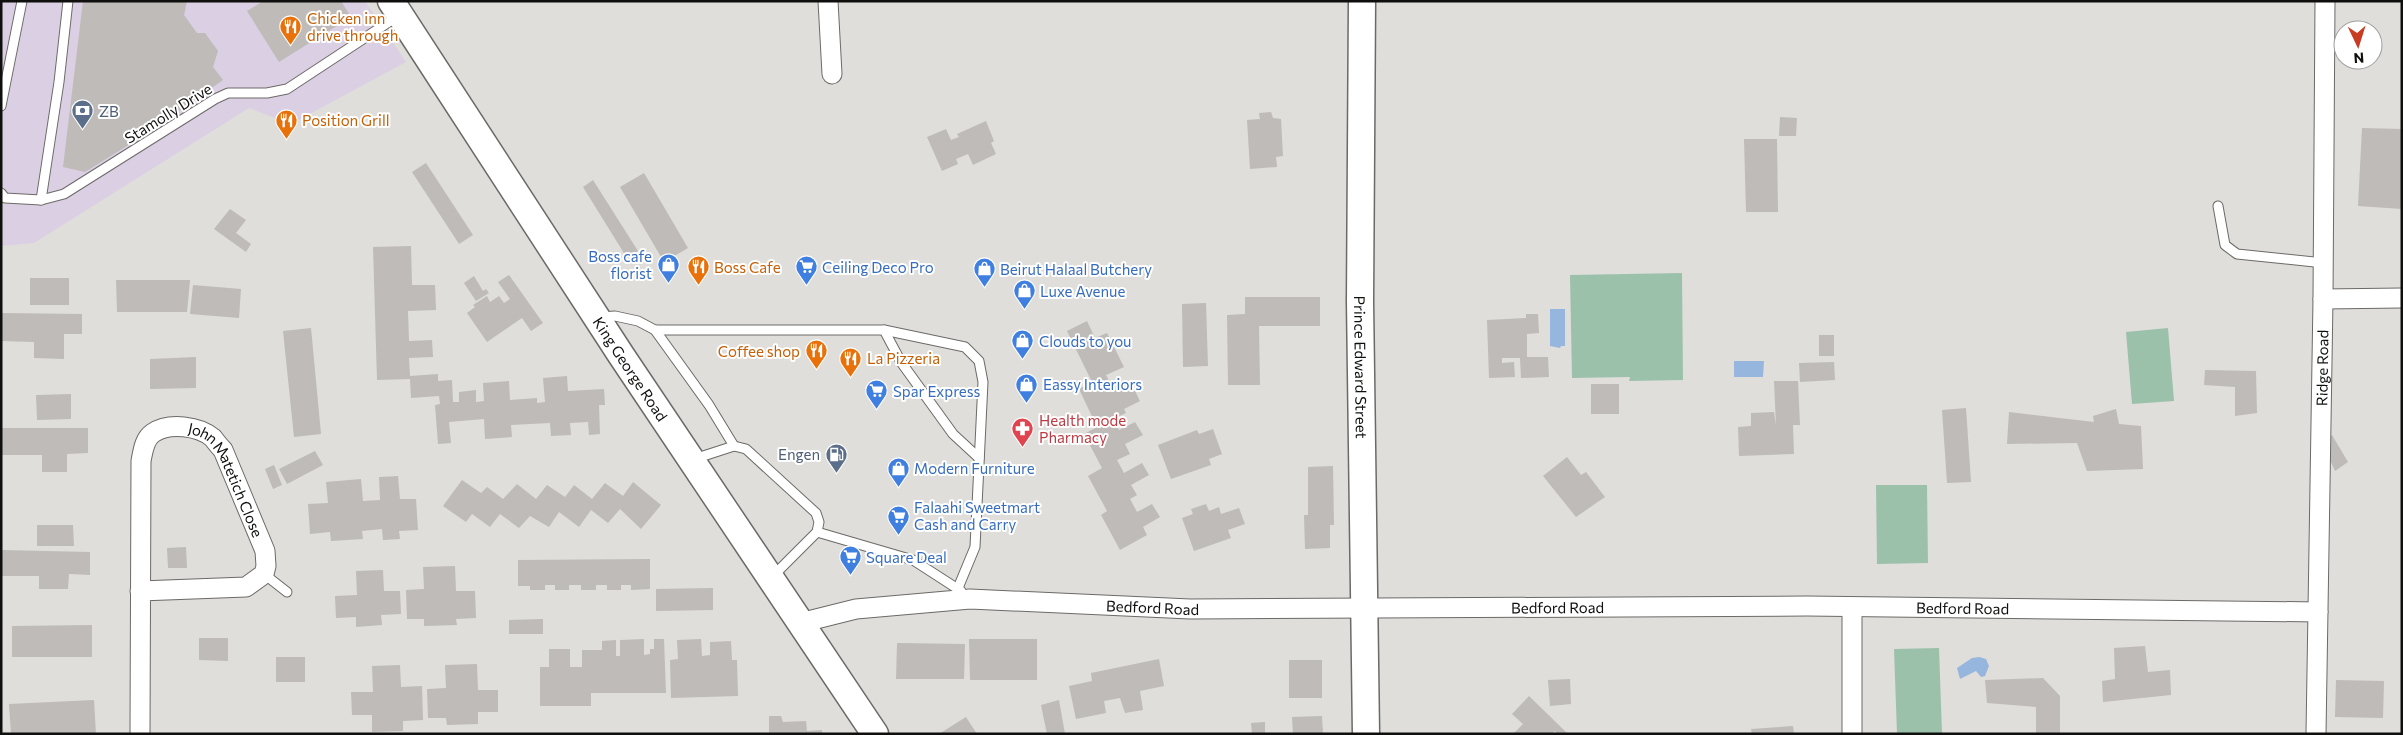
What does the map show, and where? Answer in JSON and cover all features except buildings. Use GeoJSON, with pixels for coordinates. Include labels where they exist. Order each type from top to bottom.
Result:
{"type":"FeatureCollection","features":[{"type":"Feature","properties":{"kind":"main road","name":"Prince Edward Street"},"geometry":{"type":"LineString","coordinates":[[1362,1],[1360,301],[1366,734]]}},
{"type":"Feature","properties":{"kind":"main road","name":"King George Road"},"geometry":{"type":"LineString","coordinates":[[396,8],[596,317],[875,734]]}},
{"type":"Feature","properties":{"kind":"street"},"geometry":{"type":"LineString","coordinates":[[828,1],[832,74]]}},
{"type":"Feature","properties":{"kind":"street","name":"Ridge Road"},"geometry":{"type":"LineString","coordinates":[[2316,734],[2324,263],[2325,1]]}},
{"type":"Feature","properties":{"kind":"street"},"geometry":{"type":"LineString","coordinates":[[2323,299],[2402,298]]}},
{"type":"Feature","properties":{"kind":"street","name":"John Matetich Close"},"geometry":{"type":"LineString","coordinates":[[140,734],[141,461],[144,446],[153,433],[175,426],[190,428],[212,437],[223,450],[265,551],[266,566],[264,574]]}},
{"type":"Feature","properties":{"kind":"street"},"geometry":{"type":"LineString","coordinates":[[140,591],[246,587],[264,574]]}},
{"type":"Feature","properties":{"kind":"street","name":"Bedford Road"},"geometry":{"type":"LineString","coordinates":[[800,623],[856,609],[964,594],[1190,609],[1787,606],[2318,612]]}},
{"type":"Feature","properties":{"kind":"street"},"geometry":{"type":"LineString","coordinates":[[1852,608],[1852,734]]}},
{"type":"Feature","properties":{"kind":"lane"},"geometry":{"type":"LineString","coordinates":[[1,106],[22,1]]}},
{"type":"Feature","properties":{"kind":"lane"},"geometry":{"type":"LineString","coordinates":[[41,200],[59,82],[68,1]]}},
{"type":"Feature","properties":{"kind":"lane","name":"Stamolly Drive"},"geometry":{"type":"LineString","coordinates":[[1,193],[5,198],[41,200],[64,194],[228,93],[267,94],[287,89],[396,8]]}},
{"type":"Feature","properties":{"kind":"lane"},"geometry":{"type":"LineString","coordinates":[[2218,206],[2225,245],[2237,254],[2324,263]]}},
{"type":"Feature","properties":{"kind":"lane"},"geometry":{"type":"LineString","coordinates":[[596,317],[615,316],[638,320],[655,330],[709,405],[734,446]]}},
{"type":"Feature","properties":{"kind":"lane"},"geometry":{"type":"LineString","coordinates":[[655,330],[884,330],[965,347],[979,361],[984,382],[975,547],[964,594],[912,560],[817,532]]}},
{"type":"Feature","properties":{"kind":"lane"},"geometry":{"type":"LineString","coordinates":[[884,330],[901,362],[953,434],[979,458]]}},
{"type":"Feature","properties":{"kind":"lane"},"geometry":{"type":"LineString","coordinates":[[691,460],[734,446],[746,449],[816,513],[819,522],[817,532],[770,579]]}},
{"type":"Feature","properties":{"kind":"lane"},"geometry":{"type":"LineString","coordinates":[[264,574],[288,592]]}},
{"type":"Feature","properties":{"kind":"shaded area"},"geometry":{"type":"Polygon","coordinates":[[[1,1],[365,1],[406,62],[291,124],[249,108],[34,243],[1,246],[1,1]]]}},
{"type":"Feature","properties":{"kind":"green space"},"geometry":{"type":"Polygon","coordinates":[[[1682,273],[1683,380],[1629,381],[1630,377],[1572,378],[1570,275],[1682,273]]]}},
{"type":"Feature","properties":{"kind":"green space"},"geometry":{"type":"Polygon","coordinates":[[[2168,328],[2174,401],[2132,404],[2126,332],[2168,328]]]}},
{"type":"Feature","properties":{"kind":"green space"},"geometry":{"type":"Polygon","coordinates":[[[1876,485],[1927,485],[1928,563],[1877,564],[1876,485]]]}},
{"type":"Feature","properties":{"kind":"green space"},"geometry":{"type":"Polygon","coordinates":[[[1939,648],[1942,733],[1897,734],[1894,649],[1939,648]]]}},
{"type":"Feature","properties":{"kind":"water"},"geometry":{"type":"Polygon","coordinates":[[[1550,309],[1565,309],[1565,346],[1560,348],[1550,346],[1550,309]]]}},
{"type":"Feature","properties":{"kind":"water"},"geometry":{"type":"Polygon","coordinates":[[[1734,361],[1764,361],[1763,377],[1734,377],[1734,361]]]}},
{"type":"Feature","properties":{"kind":"water"},"geometry":{"type":"Polygon","coordinates":[[[1972,658],[1986,659],[1989,666],[1985,676],[1981,677],[1976,671],[1960,679],[1957,668],[1972,658]]]}},
{"type":"Feature","properties":{"kind":"place","name":"Chicken inn drive through"},"geometry":{"type":"Point","coordinates":[291,46]}},
{"type":"Feature","properties":{"kind":"place","name":"ZB"},"geometry":{"type":"Point","coordinates":[83,130]}},
{"type":"Feature","properties":{"kind":"place","name":"Position Grill"},"geometry":{"type":"Point","coordinates":[286,139]}},
{"type":"Feature","properties":{"kind":"place","name":"Boss cafe florist"},"geometry":{"type":"Point","coordinates":[668,284]}},
{"type":"Feature","properties":{"kind":"place","name":"Boss Cafe"},"geometry":{"type":"Point","coordinates":[698,286]}},
{"type":"Feature","properties":{"kind":"place","name":"Ceiling Deco Pro"},"geometry":{"type":"Point","coordinates":[806,286]}},
{"type":"Feature","properties":{"kind":"place","name":"Beirut Halaal Butchery"},"geometry":{"type":"Point","coordinates":[984,288]}},
{"type":"Feature","properties":{"kind":"place","name":"Luxe Avenue"},"geometry":{"type":"Point","coordinates":[1024,310]}},
{"type":"Feature","properties":{"kind":"place","name":"Clouds to you"},"geometry":{"type":"Point","coordinates":[1023,360]}},
{"type":"Feature","properties":{"kind":"place","name":"Coffee shop"},"geometry":{"type":"Point","coordinates":[816,370]}},
{"type":"Feature","properties":{"kind":"place","name":"La Pizzeria"},"geometry":{"type":"Point","coordinates":[851,377]}},
{"type":"Feature","properties":{"kind":"place","name":"Eassy Interiors"},"geometry":{"type":"Point","coordinates":[1027,403]}},
{"type":"Feature","properties":{"kind":"place","name":"Spar Express"},"geometry":{"type":"Point","coordinates":[877,410]}},
{"type":"Feature","properties":{"kind":"place","name":"Health mode Pharmacy"},"geometry":{"type":"Point","coordinates":[1023,448]}},
{"type":"Feature","properties":{"kind":"place","name":"Engen"},"geometry":{"type":"Point","coordinates":[836,473]}},
{"type":"Feature","properties":{"kind":"place","name":"Modern Furniture"},"geometry":{"type":"Point","coordinates":[898,487]}},
{"type":"Feature","properties":{"kind":"place","name":"Falaahi Sweetmart Cash and Carry"},"geometry":{"type":"Point","coordinates":[898,535]}},
{"type":"Feature","properties":{"kind":"place","name":"Square Deal"},"geometry":{"type":"Point","coordinates":[850,576]}}]}
